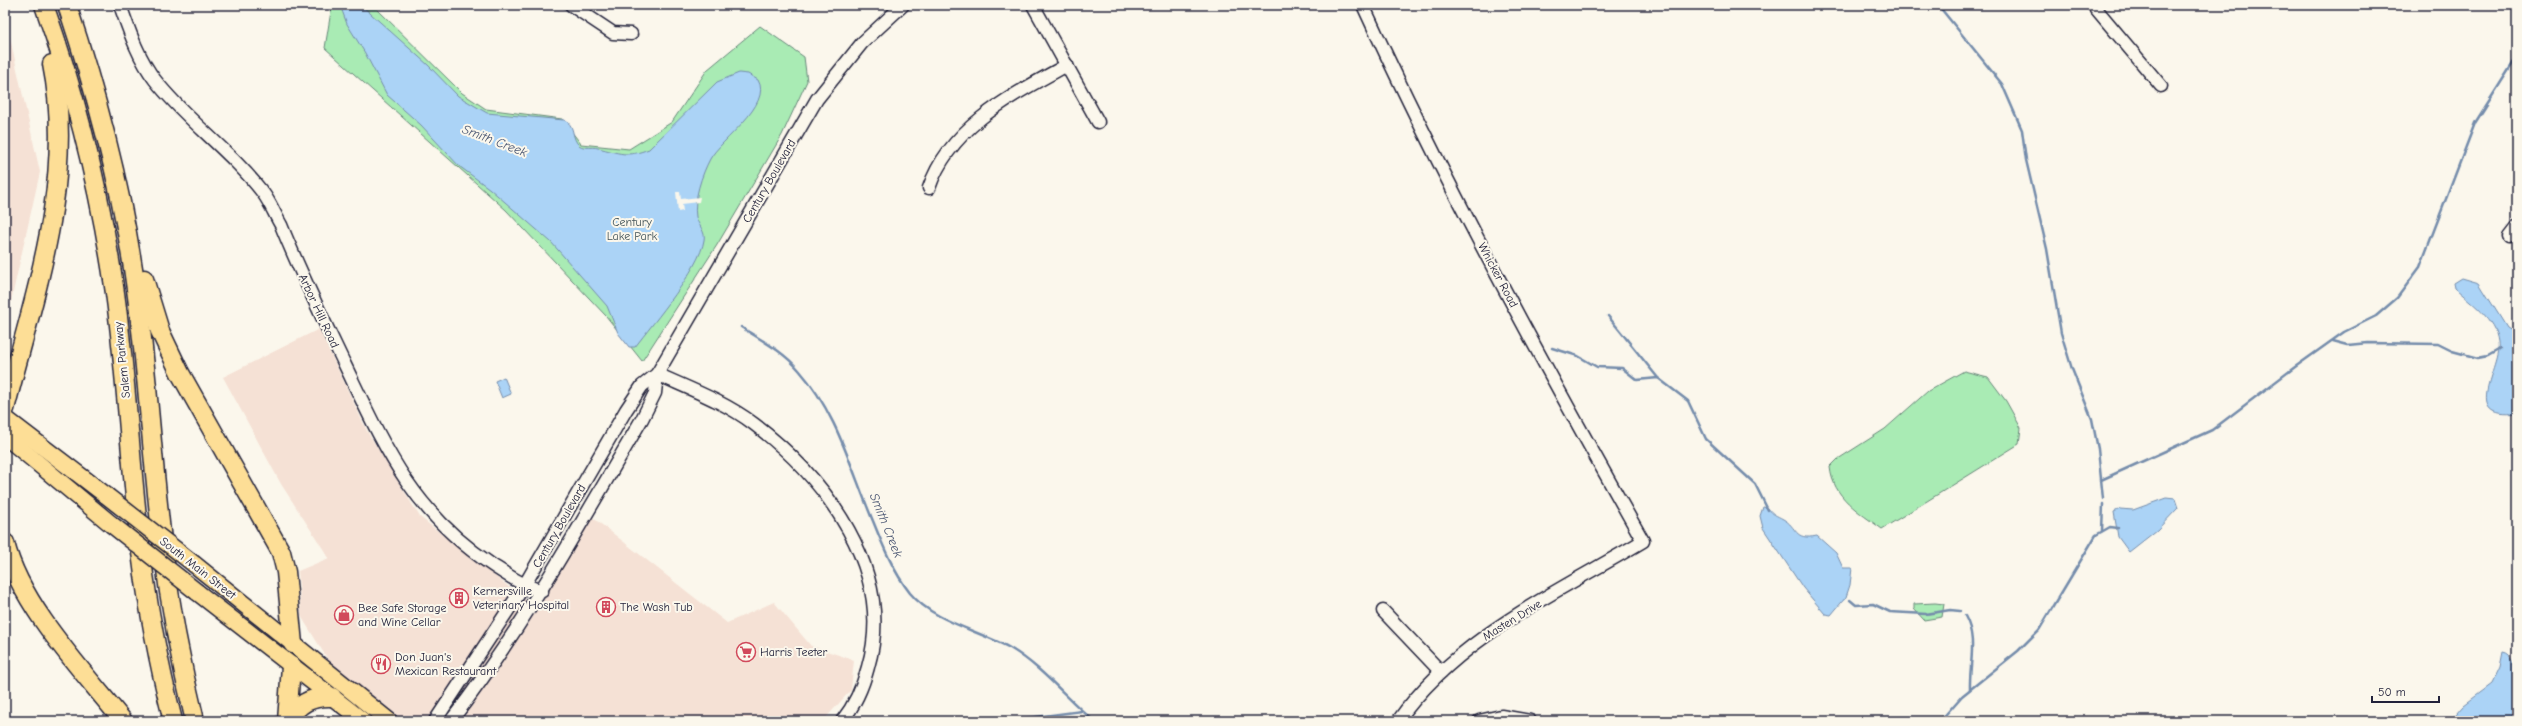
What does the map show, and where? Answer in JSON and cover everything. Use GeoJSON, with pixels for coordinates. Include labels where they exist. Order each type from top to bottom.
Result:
{"type":"FeatureCollection","features":[{"type":"Feature","properties":{"kind":"highway"},"geometry":{"type":"LineString","coordinates":[[5,409],[48,235],[60,158],[59,98],[38,5]]}},
{"type":"Feature","properties":{"kind":"highway","name":"Salem Parkway"},"geometry":{"type":"LineString","coordinates":[[44,5],[79,120],[106,243],[121,340],[141,552],[157,647],[173,721]]}},
{"type":"Feature","properties":{"kind":"highway","name":"Salem Parkway"},"geometry":{"type":"LineString","coordinates":[[67,5],[95,94],[118,190],[142,337],[163,549],[178,643],[195,721]]}},
{"type":"Feature","properties":{"kind":"highway"},"geometry":{"type":"LineString","coordinates":[[118,190],[154,313],[169,351],[281,552],[286,572],[293,644]]}},
{"type":"Feature","properties":{"kind":"highway"},"geometry":{"type":"LineString","coordinates":[[5,377],[18,359]]}},
{"type":"Feature","properties":{"kind":"highway"},"geometry":{"type":"LineString","coordinates":[[5,543],[15,572],[35,609],[123,721]]}},
{"type":"Feature","properties":{"kind":"highway"},"geometry":{"type":"LineString","coordinates":[[288,721],[291,666]]}},
{"type":"Feature","properties":{"kind":"highway"},"geometry":{"type":"LineString","coordinates":[[288,721],[297,708],[309,700],[320,696],[332,697]]}},
{"type":"Feature","properties":{"kind":"main road","name":"South Main Street"},"geometry":{"type":"LineString","coordinates":[[5,418],[194,564],[389,721]]}},
{"type":"Feature","properties":{"kind":"main road","name":"South Main Street"},"geometry":{"type":"LineString","coordinates":[[5,436],[111,524],[362,721]]}},
{"type":"Feature","properties":{"kind":"main road"},"geometry":{"type":"LineString","coordinates":[[291,666],[293,644]]}},
{"type":"Feature","properties":{"kind":"street","name":"Arbor Hill Road"},"geometry":{"type":"LineString","coordinates":[[120,5],[135,43],[154,79],[178,107],[248,174],[264,194],[383,445],[407,484],[448,530],[480,557],[524,586],[542,592]]}},
{"type":"Feature","properties":{"kind":"street"},"geometry":{"type":"LineString","coordinates":[[571,5],[613,33],[631,34]]}},
{"type":"Feature","properties":{"kind":"street","name":"Century Boulevard"},"geometry":{"type":"LineString","coordinates":[[451,721],[542,592],[655,393],[658,374],[817,99],[862,43],[903,5]]}},
{"type":"Feature","properties":{"kind":"street"},"geometry":{"type":"LineString","coordinates":[[1033,5],[1098,122]]}},
{"type":"Feature","properties":{"kind":"street","name":"Whicker Road"},"geometry":{"type":"LineString","coordinates":[[1362,5],[1406,98],[1560,394],[1643,542]]}},
{"type":"Feature","properties":{"kind":"street"},"geometry":{"type":"LineString","coordinates":[[2093,5],[2161,86]]}},
{"type":"Feature","properties":{"kind":"street"},"geometry":{"type":"LineString","coordinates":[[929,188],[936,171],[945,157],[979,120],[1007,99],[1067,65]]}},
{"type":"Feature","properties":{"kind":"street","name":"Century Boulevard"},"geometry":{"type":"LineString","coordinates":[[435,721],[524,586],[642,386],[658,374]]}},
{"type":"Feature","properties":{"kind":"street"},"geometry":{"type":"LineString","coordinates":[[658,374],[727,407],[755,425],[822,489],[844,522],[862,558],[871,586],[875,630],[865,677],[856,700],[842,721]]}},
{"type":"Feature","properties":{"kind":"street"},"geometry":{"type":"LineString","coordinates":[[607,443],[621,454]]}},
{"type":"Feature","properties":{"kind":"street","name":"Masten Drive"},"geometry":{"type":"LineString","coordinates":[[1398,721],[1414,699],[1469,647],[1643,542]]}},
{"type":"Feature","properties":{"kind":"street"},"geometry":{"type":"LineString","coordinates":[[1383,611],[1441,672]]}},
{"type":"Feature","properties":{"kind":"street"},"geometry":{"type":"LineString","coordinates":[[459,686],[470,696]]}},
{"type":"Feature","properties":{"kind":"street"},"geometry":{"type":"LineString","coordinates":[[1479,721],[1501,716],[1530,721]]}},
{"type":"Feature","properties":{"kind":"shaded area"},"geometry":{"type":"Polygon","coordinates":[[[5,27],[10,38],[40,172],[5,328],[5,27]]]}},
{"type":"Feature","properties":{"kind":"shaded area"},"geometry":{"type":"Polygon","coordinates":[[[319,329],[367,431],[420,517],[537,609],[592,517],[727,623],[774,602],[811,646],[854,660],[851,690],[823,721],[404,721],[330,663],[301,616],[298,571],[329,558],[281,484],[223,377],[319,329]]]}},
{"type":"Feature","properties":{"kind":"green space","name":"Century Lake Park"},"geometry":{"type":"Polygon","coordinates":[[[332,5],[373,5],[462,93],[486,109],[562,119],[581,144],[629,149],[672,122],[707,70],[760,26],[804,57],[807,81],[782,135],[717,245],[642,361],[606,316],[506,210],[325,48],[332,5]]]}},
{"type":"Feature","properties":{"kind":"green space"},"geometry":{"type":"Polygon","coordinates":[[[1964,371],[1988,377],[2006,401],[2021,428],[2019,444],[1882,529],[1856,510],[1842,496],[1832,478],[1830,467],[1838,459],[1885,429],[1928,391],[1964,371]]]}},
{"type":"Feature","properties":{"kind":"green space"},"geometry":{"type":"Polygon","coordinates":[[[1914,604],[1944,604],[1942,617],[1924,620],[1914,609],[1914,604]]]}},
{"type":"Feature","properties":{"kind":"water","name":"Century Lake Park"},"geometry":{"type":"Polygon","coordinates":[[[340,5],[361,5],[428,65],[458,96],[487,113],[564,120],[570,124],[579,145],[584,147],[595,147],[623,154],[641,152],[649,149],[717,82],[739,73],[748,74],[758,80],[761,90],[752,111],[710,159],[701,179],[695,210],[698,223],[703,231],[704,237],[701,252],[675,295],[635,347],[629,347],[618,333],[607,306],[551,242],[490,189],[459,166],[421,125],[387,95],[365,53],[347,24],[340,5]]]}},
{"type":"Feature","properties":{"kind":"water"},"geometry":{"type":"Polygon","coordinates":[[[2462,278],[2479,283],[2507,328],[2517,334],[2517,413],[2500,413],[2490,409],[2487,401],[2487,390],[2498,353],[2498,342],[2496,333],[2487,318],[2475,305],[2455,288],[2454,283],[2462,278]]]}},
{"type":"Feature","properties":{"kind":"water"},"geometry":{"type":"Polygon","coordinates":[[[504,377],[511,394],[502,398],[495,381],[504,377]]]}},
{"type":"Feature","properties":{"kind":"water"},"geometry":{"type":"Polygon","coordinates":[[[2166,498],[2175,499],[2178,508],[2157,530],[2129,552],[2118,537],[2114,512],[2120,509],[2133,510],[2166,498]]]}},
{"type":"Feature","properties":{"kind":"water"},"geometry":{"type":"Polygon","coordinates":[[[1763,507],[1768,508],[1773,514],[1788,522],[1800,535],[1804,537],[1817,536],[1836,553],[1843,568],[1852,568],[1850,585],[1846,597],[1831,615],[1825,614],[1803,588],[1763,528],[1760,516],[1763,507]]]}},
{"type":"Feature","properties":{"kind":"water"},"geometry":{"type":"Polygon","coordinates":[[[2503,652],[2509,655],[2516,670],[2518,693],[2517,721],[2450,721],[2464,705],[2492,684],[2500,667],[2503,652]]]}},
{"type":"Feature","properties":{"kind":"pier"},"geometry":{"type":"Polygon","coordinates":[[[676,192],[680,192],[681,199],[700,197],[699,202],[682,204],[683,211],[678,212],[676,192]]]}},
{"type":"Feature","properties":{"kind":"waterway"},"geometry":{"type":"LineString","coordinates":[[1938,5],[2002,84],[2022,130],[2026,160],[2047,249],[2061,333],[2072,369],[2092,419],[2098,449],[2103,499]]}},
{"type":"Feature","properties":{"kind":"waterway"},"geometry":{"type":"LineString","coordinates":[[2101,480],[2212,430],[2344,332],[2376,316],[2397,298],[2420,267],[2475,123],[2517,57]]}},
{"type":"Feature","properties":{"kind":"waterway"},"geometry":{"type":"LineString","coordinates":[[1608,316],[1658,378]]}},
{"type":"Feature","properties":{"kind":"waterway","name":"Smith Creek"},"geometry":{"type":"LineString","coordinates":[[741,327],[772,346],[793,363],[824,404],[842,442],[893,567],[910,593],[931,611],[957,625],[998,642],[1022,656],[1043,673],[1094,721]]}},
{"type":"Feature","properties":{"kind":"waterway"},"geometry":{"type":"LineString","coordinates":[[2333,341],[2348,345],[2368,343],[2438,344],[2452,351],[2478,358],[2488,356],[2500,349]]}},
{"type":"Feature","properties":{"kind":"waterway"},"geometry":{"type":"LineString","coordinates":[[1552,348],[1578,356],[1597,367],[1622,368],[1637,380],[1658,378],[1688,401],[1706,439],[1755,484],[1768,510]]}},
{"type":"Feature","properties":{"kind":"waterway"},"geometry":{"type":"LineString","coordinates":[[2102,531],[2103,504]]}},
{"type":"Feature","properties":{"kind":"waterway"},"geometry":{"type":"LineString","coordinates":[[1940,721],[1962,696],[2018,651],[2039,630],[2096,535],[2110,527],[2118,528]]}},
{"type":"Feature","properties":{"kind":"waterway"},"geometry":{"type":"LineString","coordinates":[[1850,600],[1856,605],[1873,604],[1890,612],[1926,614],[1950,610],[1960,611]]}},
{"type":"Feature","properties":{"kind":"waterway"},"geometry":{"type":"LineString","coordinates":[[1965,616],[1969,625],[1972,643],[1970,689]]}},
{"type":"Feature","properties":{"kind":"waterway"},"geometry":{"type":"LineString","coordinates":[[1006,721],[1082,711]]}},
{"type":"Feature","properties":{"kind":"place","name":"Kernersville Veterinary Hospital"},"geometry":{"type":"Point","coordinates":[459,598]}},
{"type":"Feature","properties":{"kind":"place","name":"The Wash Tub"},"geometry":{"type":"Point","coordinates":[606,607]}},
{"type":"Feature","properties":{"kind":"place","name":"Bee Safe Storage and Wine Cellar"},"geometry":{"type":"Point","coordinates":[344,615]}},
{"type":"Feature","properties":{"kind":"place","name":"Harris Teeter"},"geometry":{"type":"Point","coordinates":[746,652]}},
{"type":"Feature","properties":{"kind":"place","name":"Don Juan's Mexican Restaurant"},"geometry":{"type":"Point","coordinates":[381,664]}}]}
